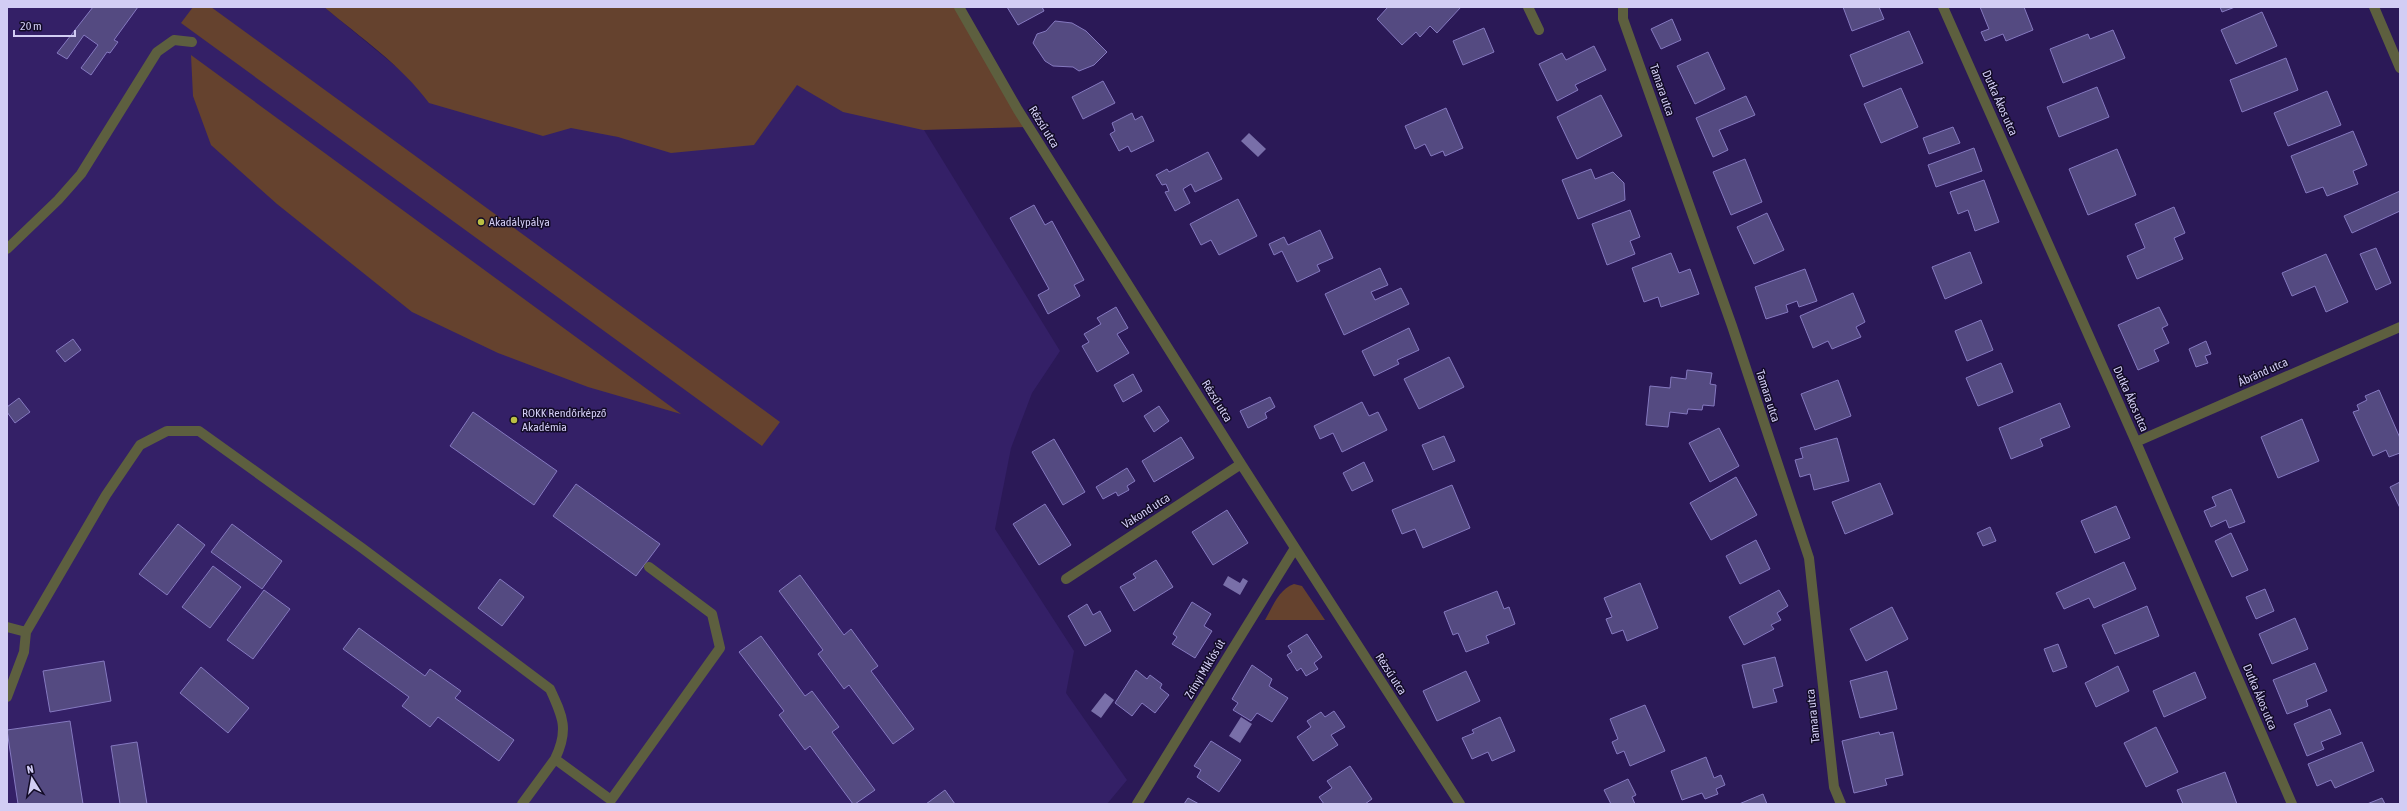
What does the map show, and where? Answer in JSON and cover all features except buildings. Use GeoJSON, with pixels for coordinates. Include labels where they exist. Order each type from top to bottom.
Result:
{"type":"FeatureCollection","features":[{"type":"Feature","properties":{"kind":"street","name":"Rézsű utca"},"geometry":{"type":"LineString","coordinates":[[959,7],[1018,110],[1294,548],[1460,804]]}},
{"type":"Feature","properties":{"kind":"street"},"geometry":{"type":"LineString","coordinates":[[1528,7],[1539,30]]}},
{"type":"Feature","properties":{"kind":"street","name":"Tamara utca"},"geometry":{"type":"LineString","coordinates":[[1623,7],[1623,20],[1732,326],[1809,558],[1834,787],[1841,804]]}},
{"type":"Feature","properties":{"kind":"street","name":"Dutka Ákos utca"},"geometry":{"type":"LineString","coordinates":[[1943,7],[2136,442],[2292,804]]}},
{"type":"Feature","properties":{"kind":"street"},"geometry":{"type":"LineString","coordinates":[[2374,7],[2400,68]]}},
{"type":"Feature","properties":{"kind":"street"},"geometry":{"type":"LineString","coordinates":[[7,249],[58,200],[81,174],[157,52],[174,40],[192,42]]}},
{"type":"Feature","properties":{"kind":"street","name":"Ábránd utca"},"geometry":{"type":"LineString","coordinates":[[2136,442],[2400,327]]}},
{"type":"Feature","properties":{"kind":"street"},"geometry":{"type":"LineString","coordinates":[[7,697],[24,652],[26,632],[106,495],[140,445],[167,431],[199,431],[362,548],[550,689],[562,715],[563,743],[555,759],[522,804]]}},
{"type":"Feature","properties":{"kind":"street","name":"Vakond utca"},"geometry":{"type":"LineString","coordinates":[[1066,579],[1241,464]]}},
{"type":"Feature","properties":{"kind":"street","name":"Zrínyi Miklós út"},"geometry":{"type":"LineString","coordinates":[[1137,804],[1294,548]]}},
{"type":"Feature","properties":{"kind":"street"},"geometry":{"type":"LineString","coordinates":[[555,759],[613,802],[720,648],[712,614],[649,567]]}},
{"type":"Feature","properties":{"kind":"street"},"geometry":{"type":"LineString","coordinates":[[7,627],[26,632]]}},
{"type":"Feature","properties":{"kind":"shaded area","name":"ROKK Rendőrképző Akadémia"},"geometry":{"type":"Polygon","coordinates":[[[7,7],[324,7],[417,84],[618,137],[752,144],[797,84],[924,130],[1060,351],[1032,393],[1011,448],[995,529],[1074,651],[1066,693],[1127,780],[1107,804],[7,804],[7,7]]]}},
{"type":"Feature","properties":{"kind":"shaded area","name":"Akadálypálya"},"geometry":{"type":"Polygon","coordinates":[[[193,7],[211,7],[780,422],[762,446],[181,23],[193,7]]]}},
{"type":"Feature","properties":{"kind":"shaded area"},"geometry":{"type":"Polygon","coordinates":[[[324,7],[959,7],[1029,127],[923,130],[843,112],[797,85],[754,145],[671,153],[618,137],[571,128],[543,136],[429,103],[406,76],[393,64],[324,7]]]}},
{"type":"Feature","properties":{"kind":"shaded area"},"geometry":{"type":"Polygon","coordinates":[[[191,55],[681,414],[588,387],[498,353],[412,312],[277,204],[211,145],[193,96],[191,55]]]}},
{"type":"Feature","properties":{"kind":"shaded area"},"geometry":{"type":"Polygon","coordinates":[[[1249,133],[1266,149],[1258,157],[1241,141],[1249,133]]]}},
{"type":"Feature","properties":{"kind":"shaded area"},"geometry":{"type":"Polygon","coordinates":[[[1228,576],[1240,583],[1243,578],[1248,581],[1240,595],[1223,585],[1228,576]]]}},
{"type":"Feature","properties":{"kind":"shaded area"},"geometry":{"type":"Polygon","coordinates":[[[1294,584],[1302,586],[1325,620],[1265,620],[1280,594],[1289,586],[1294,584]]]}},
{"type":"Feature","properties":{"kind":"shaded area"},"geometry":{"type":"Polygon","coordinates":[[[1105,693],[1114,700],[1101,718],[1091,711],[1105,693]]]}},
{"type":"Feature","properties":{"kind":"shaded area"},"geometry":{"type":"Polygon","coordinates":[[[1241,717],[1252,724],[1240,743],[1229,736],[1241,717]]]}},
{"type":"Feature","properties":{"kind":"place","name":"Akadálypálya"},"geometry":{"type":"Point","coordinates":[481,222]}},
{"type":"Feature","properties":{"kind":"place","name":"ROKK Rendőrképző Akadémia"},"geometry":{"type":"Point","coordinates":[514,420]}}]}
